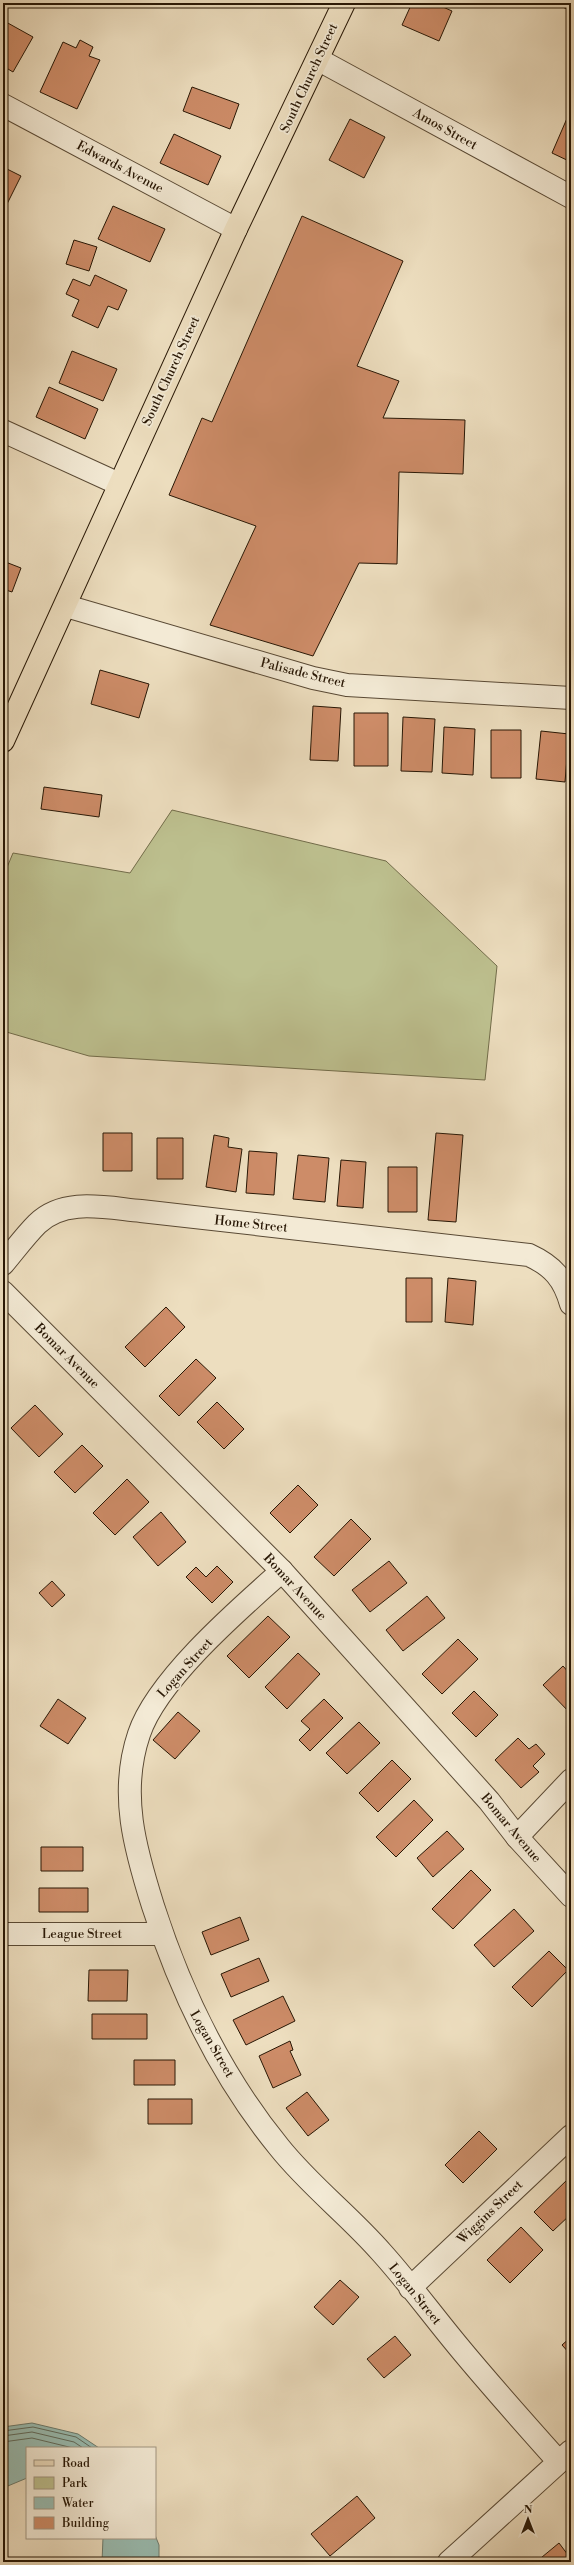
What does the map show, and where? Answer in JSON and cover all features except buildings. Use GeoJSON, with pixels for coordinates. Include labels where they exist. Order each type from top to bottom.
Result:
{"type":"FeatureCollection","features":[{"type":"Feature","properties":{"kind":"main road","name":"South Church Street"},"geometry":{"type":"LineString","coordinates":[[3,740],[66,606],[119,484],[236,229],[319,60],[344,3]]}},
{"type":"Feature","properties":{"kind":"street","name":"Amos Street"},"geometry":{"type":"LineString","coordinates":[[319,60],[571,197]]}},
{"type":"Feature","properties":{"kind":"street","name":"Edwards Avenue"},"geometry":{"type":"LineString","coordinates":[[3,105],[236,229]]}},
{"type":"Feature","properties":{"kind":"street"},"geometry":{"type":"LineString","coordinates":[[3,431],[119,484]]}},
{"type":"Feature","properties":{"kind":"street","name":"Palisade Street"},"geometry":{"type":"LineString","coordinates":[[66,606],[314,678],[347,685],[571,698]]}},
{"type":"Feature","properties":{"kind":"street","name":"Home Street"},"geometry":{"type":"LineString","coordinates":[[3,1264],[46,1216],[56,1211],[78,1206],[520,1254],[546,1262],[558,1273],[566,1286],[571,1304]]}},
{"type":"Feature","properties":{"kind":"street","name":"Bomar Avenue"},"geometry":{"type":"LineString","coordinates":[[3,1292],[282,1571],[489,1801],[517,1837],[571,1896]]}},
{"type":"Feature","properties":{"kind":"street","name":"Logan Street"},"geometry":{"type":"LineString","coordinates":[[282,1571],[252,1598],[168,1684],[152,1707],[139,1732],[132,1759],[129,1788],[132,1831],[162,1934],[186,1998],[202,2028],[247,2104],[279,2148],[316,2188],[356,2224],[410,2288],[565,2456]]}},
{"type":"Feature","properties":{"kind":"street"},"geometry":{"type":"LineString","coordinates":[[517,1837],[571,1780]]}},
{"type":"Feature","properties":{"kind":"street","name":"League Street"},"geometry":{"type":"LineString","coordinates":[[3,1934],[162,1934]]}},
{"type":"Feature","properties":{"kind":"street","name":"Wiggins Street"},"geometry":{"type":"LineString","coordinates":[[410,2288],[571,2136]]}},
{"type":"Feature","properties":{"kind":"street"},"geometry":{"type":"LineString","coordinates":[[448,2562],[565,2456]]}},
{"type":"Feature","properties":{"kind":"green space"},"geometry":{"type":"Polygon","coordinates":[[[172,810],[386,861],[497,966],[485,1080],[89,1056],[3,1031],[3,877],[13,853],[130,873],[172,810]]]}},
{"type":"Feature","properties":{"kind":"water"},"geometry":{"type":"Polygon","coordinates":[[[32,2423],[78,2434],[98,2447],[26,2447],[26,2478],[3,2488],[3,2427],[32,2423]]]}},
{"type":"Feature","properties":{"kind":"water"},"geometry":{"type":"Polygon","coordinates":[[[156,2538],[159,2545],[159,2562],[102,2562],[103,2539],[156,2539],[156,2538]]]}}]}
